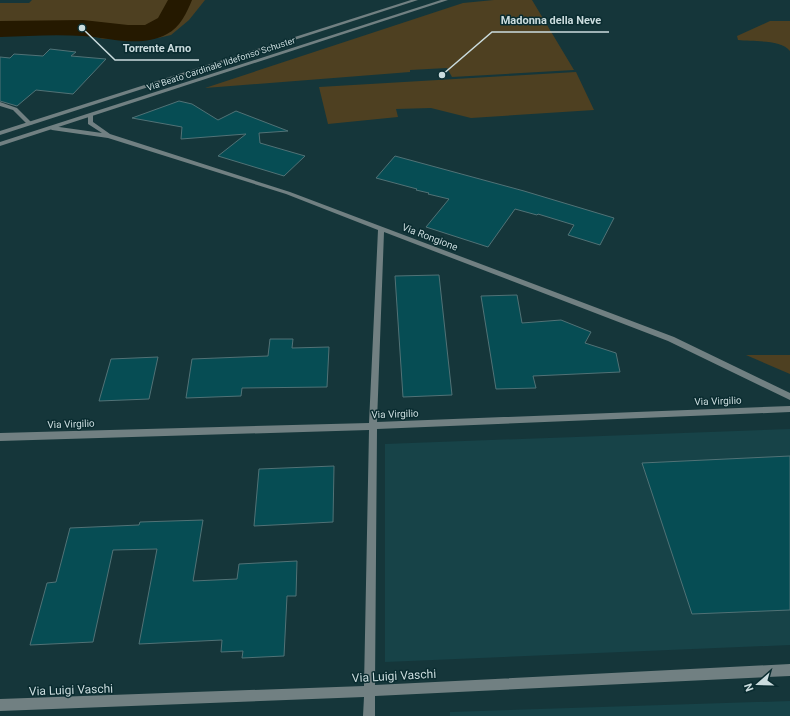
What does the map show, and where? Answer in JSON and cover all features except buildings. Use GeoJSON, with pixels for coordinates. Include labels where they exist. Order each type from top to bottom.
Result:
{"type":"FeatureCollection","features":[{"type":"Feature","properties":{"kind":"street","name":"Via Beato Cardinale Ildefonso Schuster"},"geometry":{"type":"LineString","coordinates":[[0,133],[416,0]]}},
{"type":"Feature","properties":{"kind":"street","name":"Via Beato Cardinale Ildefonso Schuster"},"geometry":{"type":"LineString","coordinates":[[0,144],[446,0]]}},
{"type":"Feature","properties":{"kind":"street"},"geometry":{"type":"LineString","coordinates":[[0,104],[15,109],[30,124]]}},
{"type":"Feature","properties":{"kind":"street","name":"Via Rongione"},"geometry":{"type":"LineString","coordinates":[[90,115],[90,123],[109,136]]}},
{"type":"Feature","properties":{"kind":"street","name":"Via Rongione"},"geometry":{"type":"LineString","coordinates":[[52,128],[109,136],[288,193],[672,339],[790,398]]}},
{"type":"Feature","properties":{"kind":"street"},"geometry":{"type":"LineString","coordinates":[[369,716],[373,426],[381,228]]}},
{"type":"Feature","properties":{"kind":"street","name":"Via Virgilio"},"geometry":{"type":"LineString","coordinates":[[0,437],[373,426],[790,409]]}},
{"type":"Feature","properties":{"kind":"street","name":"Via Luigi Vaschi"},"geometry":{"type":"LineString","coordinates":[[0,706],[369,691],[790,670]]}},
{"type":"Feature","properties":{"kind":"shaded area"},"geometry":{"type":"Polygon","coordinates":[[[32,0],[205,0],[189,20],[171,35],[158,38],[130,37],[103,39],[89,35],[0,33],[0,3],[29,3],[32,0]]]}},
{"type":"Feature","properties":{"kind":"shaded area"},"geometry":{"type":"Polygon","coordinates":[[[494,0],[532,0],[574,70],[452,77],[447,68],[205,88],[463,3],[494,0]]]}},
{"type":"Feature","properties":{"kind":"shaded area"},"geometry":{"type":"Polygon","coordinates":[[[770,21],[790,21],[790,51],[780,44],[738,40],[737,36],[770,21]]]}},
{"type":"Feature","properties":{"kind":"shaded area"},"geometry":{"type":"Polygon","coordinates":[[[576,72],[594,110],[471,118],[431,108],[396,109],[398,117],[328,124],[319,87],[576,72]]]}},
{"type":"Feature","properties":{"kind":"shaded area"},"geometry":{"type":"Polygon","coordinates":[[[746,355],[790,355],[790,374],[746,355]]]}},
{"type":"Feature","properties":{"kind":"shaded area"},"geometry":{"type":"Polygon","coordinates":[[[790,429],[790,645],[385,662],[385,444],[790,429]]]}},
{"type":"Feature","properties":{"kind":"shaded area"},"geometry":{"type":"Polygon","coordinates":[[[790,701],[790,716],[450,716],[450,712],[790,701]]]}},
{"type":"Feature","properties":{"kind":"waterway"},"geometry":{"type":"LineString","coordinates":[[0,29],[83,28],[128,33],[145,33],[158,29],[167,23],[180,0]]}},
{"type":"Feature","properties":{"kind":"place","name":"Torrente Arno"},"geometry":{"type":"Point","coordinates":[82,28]}},
{"type":"Feature","properties":{"kind":"place","name":"Madonna della Neve"},"geometry":{"type":"Point","coordinates":[442,75]}}]}
